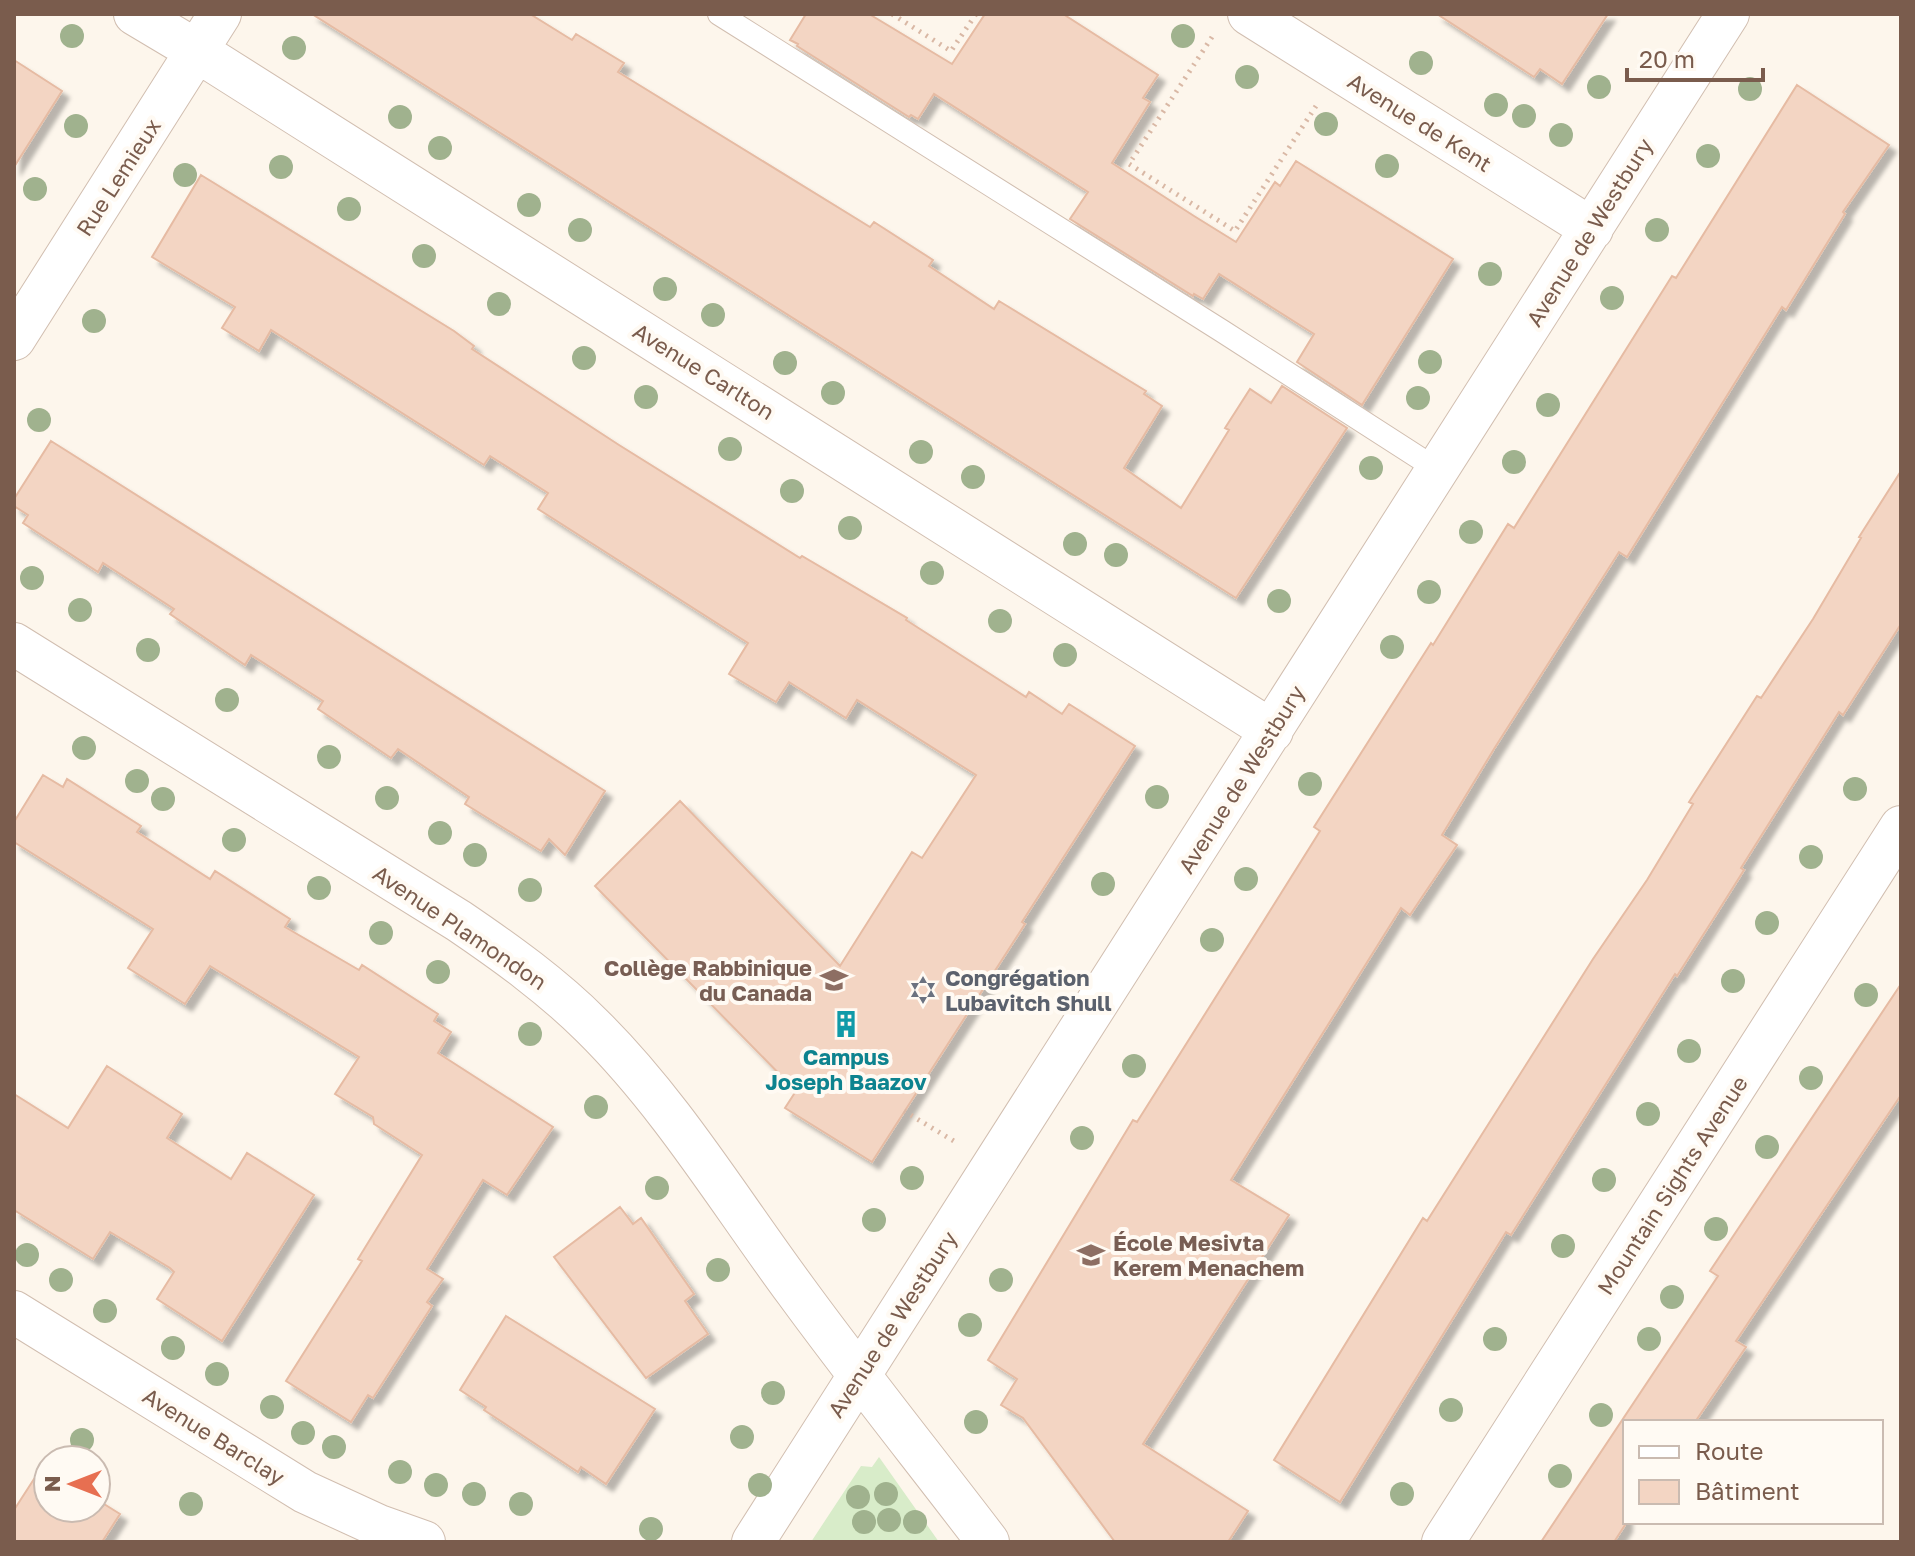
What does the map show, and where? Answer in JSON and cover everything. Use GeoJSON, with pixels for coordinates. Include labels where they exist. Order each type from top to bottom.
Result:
{"type":"FeatureCollection","features":[{"type":"Feature","properties":{"kind":"street","name":"Avenue Carlton"},"geometry":{"type":"LineString","coordinates":[[135,14],[1272,731]]}},
{"type":"Feature","properties":{"kind":"street","name":"Rue Lemieux"},"geometry":{"type":"LineString","coordinates":[[14,339],[220,14]]}},
{"type":"Feature","properties":{"kind":"street","name":"Avenue de Westbury"},"geometry":{"type":"LineString","coordinates":[[753,1542],[1728,14]]}},
{"type":"Feature","properties":{"kind":"street","name":"Avenue de Kent"},"geometry":{"type":"LineString","coordinates":[[1232,24],[1592,229]]}},
{"type":"Feature","properties":{"kind":"street","name":"Avenue Plamondon"},"geometry":{"type":"LineString","coordinates":[[14,644],[447,914],[520,964],[571,1005],[615,1049],[658,1101],[860,1375],[988,1542]]}},
{"type":"Feature","properties":{"kind":"street","name":"Mountain Sights Avenue"},"geometry":{"type":"LineString","coordinates":[[1443,1542],[1901,827]]}},
{"type":"Feature","properties":{"kind":"street","name":"Avenue Barclay"},"geometry":{"type":"LineString","coordinates":[[14,1312],[305,1492],[379,1526],[424,1542]]}},
{"type":"Feature","properties":{"kind":"lane"},"geometry":{"type":"LineString","coordinates":[[719,14],[1438,470]]}},
{"type":"Feature","properties":{"kind":"path"},"geometry":{"type":"LineString","coordinates":[[892,14],[951,51],[976,14]]}},
{"type":"Feature","properties":{"kind":"path"},"geometry":{"type":"LineString","coordinates":[[1232,24],[1129,164],[1235,231],[1319,102]]}},
{"type":"Feature","properties":{"kind":"path"},"geometry":{"type":"LineString","coordinates":[[904,1111],[957,1143]]}},
{"type":"Feature","properties":{"kind":"green space"},"geometry":{"type":"Polygon","coordinates":[[[879,1457],[939,1542],[811,1542],[861,1466],[872,1467],[879,1457]]]}},
{"type":"Feature","properties":{"kind":"building"},"geometry":{"type":"Polygon","coordinates":[[[312,14],[530,14],[572,40],[576,34],[624,63],[618,72],[870,227],[874,222],[933,260],[929,266],[994,309],[999,301],[1146,391],[1144,394],[1162,406],[1124,468],[1181,508],[1250,389],[1271,403],[1282,386],[1347,428],[1236,598],[312,14]]]}},
{"type":"Feature","properties":{"kind":"building"},"geometry":{"type":"Polygon","coordinates":[[[806,14],[869,14],[952,64],[985,14],[1063,14],[1158,75],[1143,98],[1150,102],[1112,163],[1194,216],[1236,242],[1275,182],[1280,186],[1296,161],[1453,259],[1362,405],[1297,362],[1314,334],[1219,274],[1203,299],[1193,296],[1070,219],[1088,192],[934,94],[918,119],[909,117],[797,46],[790,40],[806,14]]]}},
{"type":"Feature","properties":{"kind":"building"},"geometry":{"type":"Polygon","coordinates":[[[1437,14],[1608,14],[1562,84],[1540,69],[1534,77],[1437,14]]]}},
{"type":"Feature","properties":{"kind":"building"},"geometry":{"type":"Polygon","coordinates":[[[14,60],[62,91],[14,167],[14,60]]]}},
{"type":"Feature","properties":{"kind":"building"},"geometry":{"type":"Polygon","coordinates":[[[1797,85],[1889,145],[1843,212],[1845,214],[1786,310],[1782,307],[1627,557],[1619,552],[1494,749],[1442,835],[1457,845],[1410,915],[1401,908],[1231,1180],[1289,1215],[1143,1444],[1248,1511],[1228,1542],[1115,1542],[1023,1418],[1001,1405],[1017,1379],[988,1360],[1133,1120],[1137,1122],[1320,831],[1314,827],[1508,524],[1514,528],[1672,276],[1676,278],[1797,85]]]}},
{"type":"Feature","properties":{"kind":"building"},"geometry":{"type":"Polygon","coordinates":[[[201,175],[454,331],[474,346],[472,349],[619,445],[800,558],[802,556],[907,618],[1026,697],[1029,692],[1062,714],[1069,704],[1135,746],[872,1162],[785,1108],[796,1091],[595,886],[680,801],[840,966],[912,852],[922,858],[976,775],[857,700],[846,718],[789,682],[776,702],[729,674],[748,643],[538,509],[548,493],[490,456],[484,465],[271,330],[259,351],[222,328],[235,307],[152,257],[201,175]]]}},
{"type":"Feature","properties":{"kind":"building"},"geometry":{"type":"Polygon","coordinates":[[[51,441],[605,791],[565,855],[549,839],[541,851],[465,804],[469,797],[398,749],[391,758],[318,709],[323,701],[251,655],[245,665],[170,614],[174,609],[103,563],[98,572],[23,523],[28,515],[14,506],[14,499],[51,441]]]}},
{"type":"Feature","properties":{"kind":"building"},"geometry":{"type":"Polygon","coordinates":[[[1901,471],[1901,624],[1843,715],[1839,712],[1741,868],[1744,870],[1511,1235],[1506,1232],[1340,1502],[1274,1460],[1423,1218],[1427,1221],[1593,959],[1647,880],[1693,804],[1689,802],[1757,696],[1761,698],[1813,619],[1901,471]]]}},
{"type":"Feature","properties":{"kind":"building"},"geometry":{"type":"Polygon","coordinates":[[[43,775],[63,787],[67,779],[141,826],[137,832],[210,879],[215,871],[290,919],[285,927],[359,970],[362,965],[438,1014],[434,1021],[451,1032],[438,1053],[553,1127],[507,1195],[483,1180],[427,1269],[443,1279],[427,1302],[432,1306],[373,1398],[368,1395],[351,1422],[286,1381],[362,1261],[358,1259],[422,1155],[374,1124],[373,1117],[335,1094],[359,1057],[210,966],[185,1004],[128,968],[153,929],[14,842],[14,822],[43,775]]]}},
{"type":"Feature","properties":{"kind":"building"},"geometry":{"type":"Polygon","coordinates":[[[1901,984],[1901,1095],[1736,1341],[1746,1347],[1696,1420],[1623,1420],[1625,1525],[1614,1542],[1541,1542],[1718,1276],[1710,1271],[1901,984]]]}},
{"type":"Feature","properties":{"kind":"building"},"geometry":{"type":"Polygon","coordinates":[[[107,1066],[182,1114],[167,1138],[231,1179],[247,1153],[314,1195],[222,1341],[157,1299],[174,1272],[170,1268],[110,1232],[93,1259],[14,1210],[14,1094],[68,1128],[107,1066]]]}},
{"type":"Feature","properties":{"kind":"building"},"geometry":{"type":"Polygon","coordinates":[[[620,1207],[633,1224],[641,1218],[694,1294],[685,1301],[708,1334],[646,1378],[554,1257],[620,1207]]]}},
{"type":"Feature","properties":{"kind":"building"},"geometry":{"type":"Polygon","coordinates":[[[506,1316],[655,1409],[606,1484],[581,1467],[578,1472],[484,1410],[486,1407],[460,1390],[506,1316]]]}},
{"type":"Feature","properties":{"kind":"building"},"geometry":{"type":"Polygon","coordinates":[[[32,1482],[32,1524],[112,1524],[112,1509],[120,1514],[102,1542],[14,1542],[14,1510],[32,1482]]]}},
{"type":"Feature","properties":{"kind":"place","name":"Collège Rabbinique du Canada"},"geometry":{"type":"Point","coordinates":[834,980]}},
{"type":"Feature","properties":{"kind":"place","name":"Congrégation Lubavitch Shull"},"geometry":{"type":"Point","coordinates":[923,990]}},
{"type":"Feature","properties":{"kind":"place","name":"Campus Joseph Baazov"},"geometry":{"type":"Point","coordinates":[846,1024]}},
{"type":"Feature","properties":{"kind":"place","name":"École Mesivta Kerem Menachem"},"geometry":{"type":"Point","coordinates":[1091,1255]}}]}
